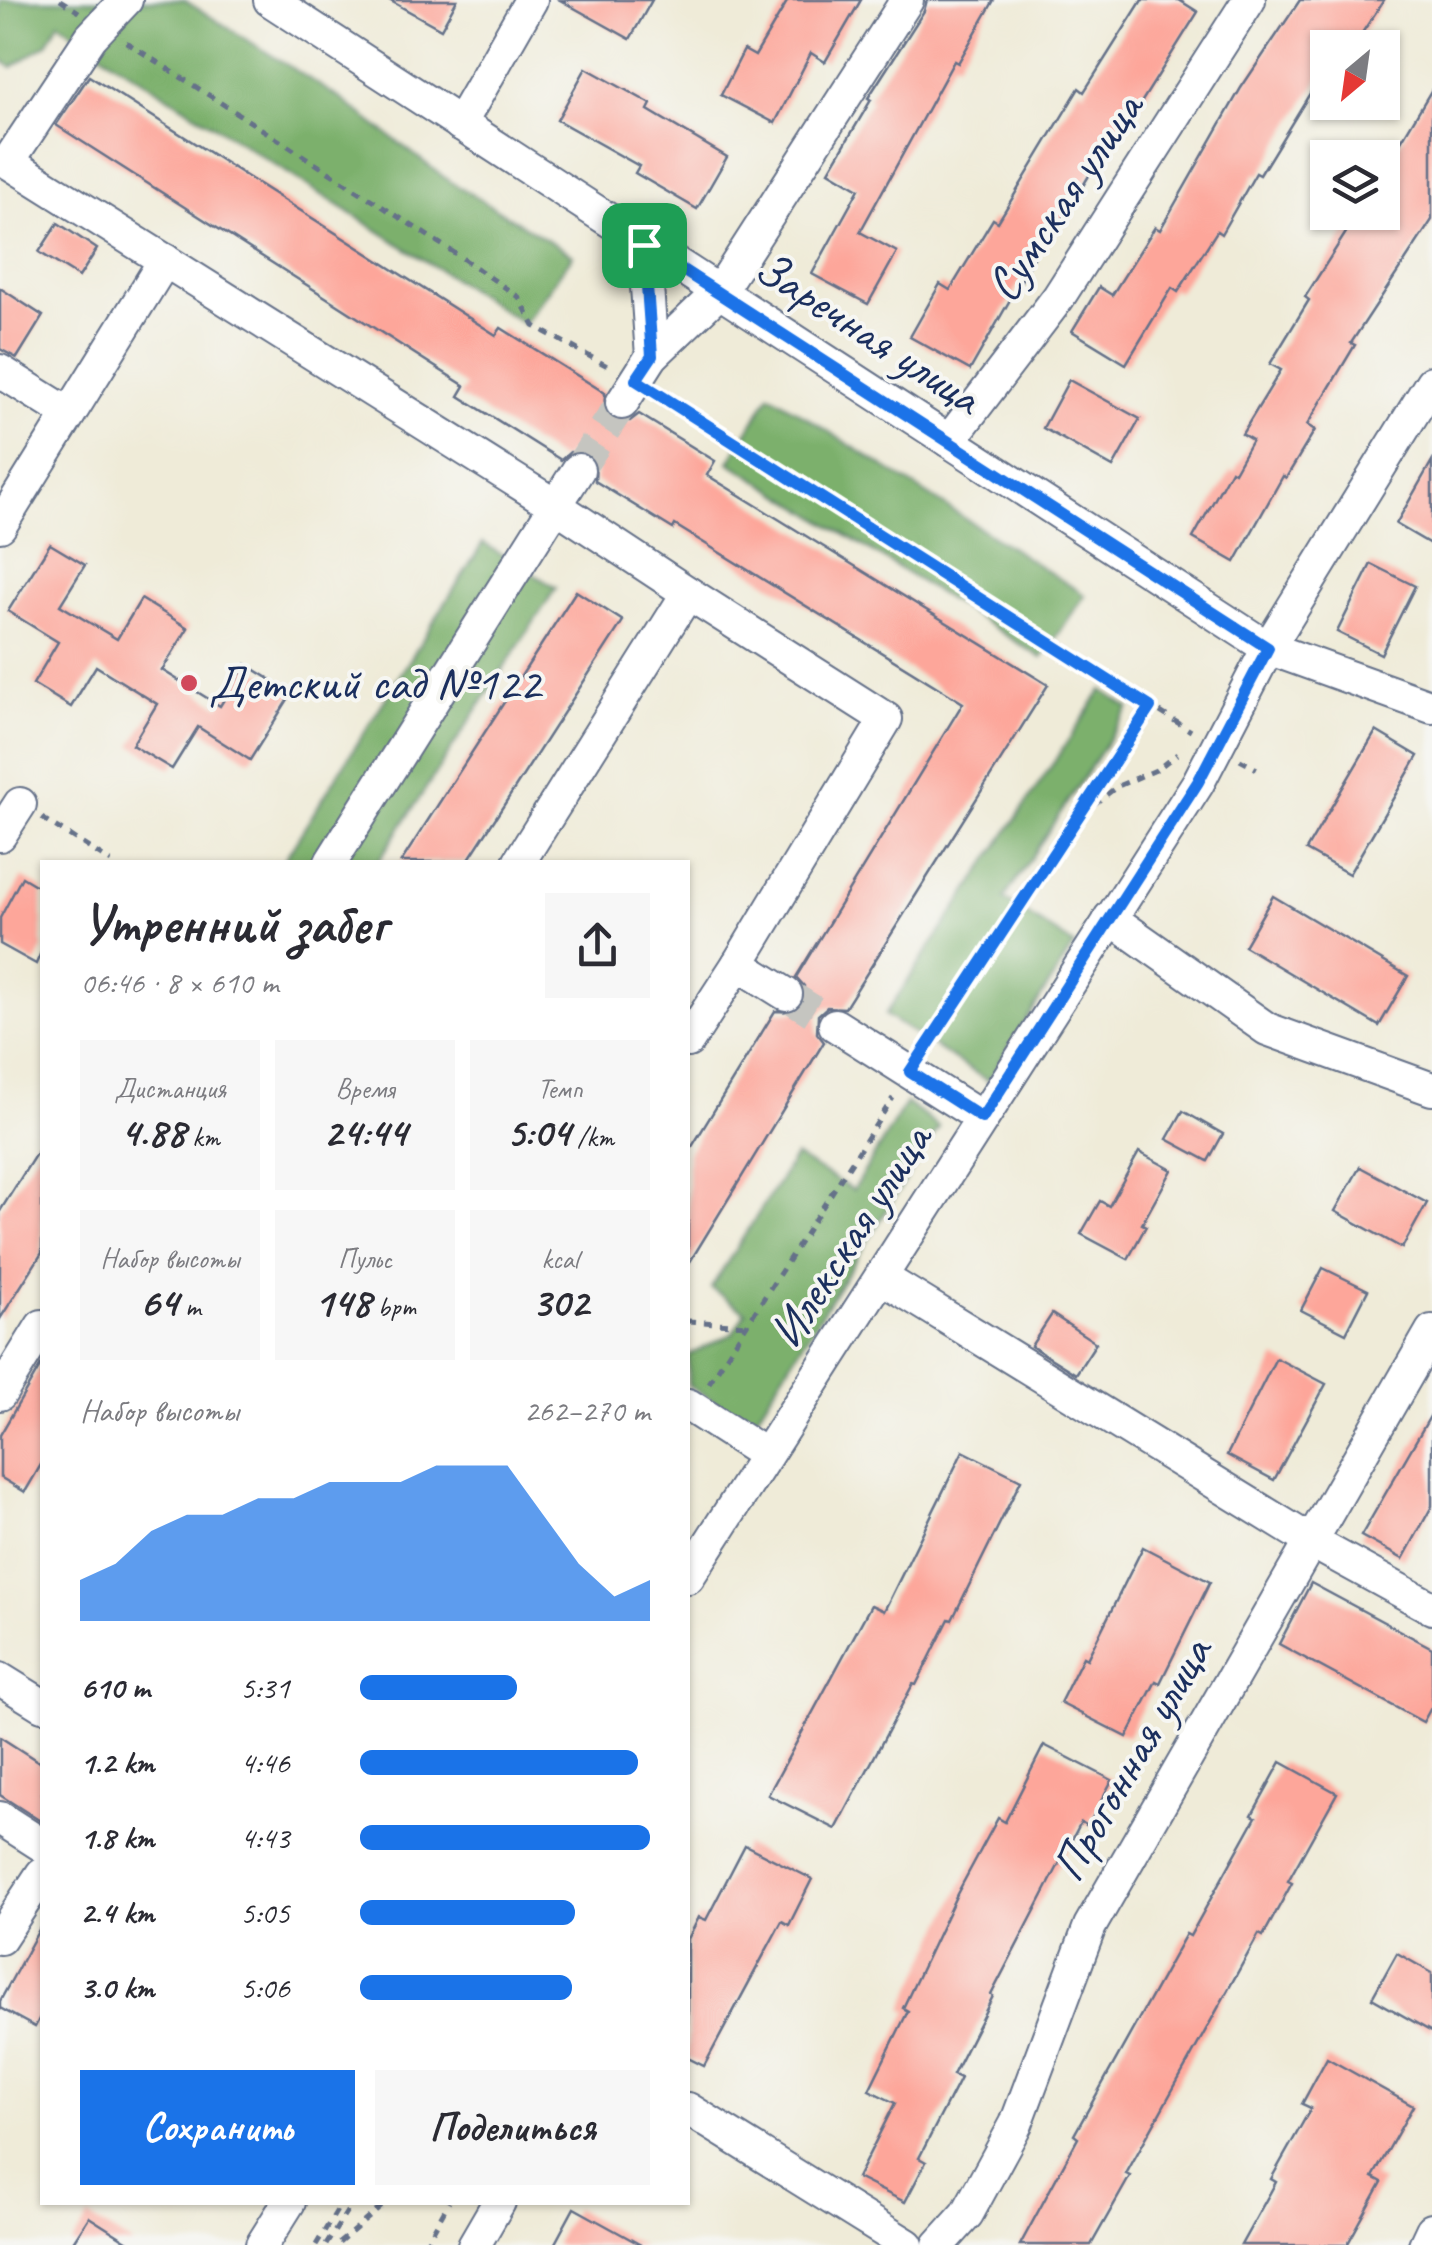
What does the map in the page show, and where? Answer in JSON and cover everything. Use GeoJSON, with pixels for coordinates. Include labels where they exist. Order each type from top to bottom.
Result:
{"type":"FeatureCollection","features":[{"type":"Feature","properties":{"kind":"street"},"geometry":{"type":"LineString","coordinates":[[126,0],[101,26],[4,160],[556,506],[886,720],[690,1039]]}},
{"type":"Feature","properties":{"kind":"street","name":"Заречная улица"},"geometry":{"type":"LineString","coordinates":[[270,0],[1268,648],[1432,708]]}},
{"type":"Feature","properties":{"kind":"street"},"geometry":{"type":"LineString","coordinates":[[460,124],[531,0]]}},
{"type":"Feature","properties":{"kind":"street"},"geometry":{"type":"LineString","coordinates":[[637,380],[719,292],[908,0]]}},
{"type":"Feature","properties":{"kind":"street","name":"Сумская улица"},"geometry":{"type":"LineString","coordinates":[[949,441],[1058,298],[1249,0]]}},
{"type":"Feature","properties":{"kind":"street"},"geometry":{"type":"LineString","coordinates":[[637,380],[644,245]]}},
{"type":"Feature","properties":{"kind":"street"},"geometry":{"type":"LineString","coordinates":[[0,526],[165,260]]}},
{"type":"Feature","properties":{"kind":"street"},"geometry":{"type":"LineString","coordinates":[[0,370],[69,414]]}},
{"type":"Feature","properties":{"kind":"street","name":"Илекская улица"},"geometry":{"type":"LineString","coordinates":[[690,1574],[1198,782],[1268,648],[1432,382]]}},
{"type":"Feature","properties":{"kind":"street"},"geometry":{"type":"LineString","coordinates":[[332,860],[578,470]]}},
{"type":"Feature","properties":{"kind":"street"},"geometry":{"type":"LineString","coordinates":[[520,860],[688,593]]}},
{"type":"Feature","properties":{"kind":"street"},"geometry":{"type":"LineString","coordinates":[[0,834],[20,804]]}},
{"type":"Feature","properties":{"kind":"street"},"geometry":{"type":"LineString","coordinates":[[1110,918],[1267,1028],[1432,1088]]}},
{"type":"Feature","properties":{"kind":"street"},"geometry":{"type":"LineString","coordinates":[[738,964],[786,994]]}},
{"type":"Feature","properties":{"kind":"street"},"geometry":{"type":"LineString","coordinates":[[835,1025],[982,1118]]}},
{"type":"Feature","properties":{"kind":"street"},"geometry":{"type":"LineString","coordinates":[[881,1277],[1312,1542],[1432,1608]]}},
{"type":"Feature","properties":{"kind":"street"},"geometry":{"type":"LineString","coordinates":[[0,1394],[40,1329]]}},
{"type":"Feature","properties":{"kind":"street","name":"Прогонная улица"},"geometry":{"type":"LineString","coordinates":[[938,2245],[966,2214],[1016,2124],[1090,1926],[1432,1331]]}},
{"type":"Feature","properties":{"kind":"street"},"geometry":{"type":"LineString","coordinates":[[690,1407],[766,1454]]}},
{"type":"Feature","properties":{"kind":"street"},"geometry":{"type":"LineString","coordinates":[[0,1679],[40,1704]]}},
{"type":"Feature","properties":{"kind":"street"},"geometry":{"type":"LineString","coordinates":[[0,1818],[40,1844]]}},
{"type":"Feature","properties":{"kind":"street"},"geometry":{"type":"LineString","coordinates":[[0,1938],[40,1877]]}},
{"type":"Feature","properties":{"kind":"street"},"geometry":{"type":"LineString","coordinates":[[690,2110],[907,2245]]}},
{"type":"Feature","properties":{"kind":"street"},"geometry":{"type":"LineString","coordinates":[[262,2245],[287,2205]]}},
{"type":"Feature","properties":{"kind":"street"},"geometry":{"type":"LineString","coordinates":[[474,2245],[497,2205]]}},
{"type":"Feature","properties":{"kind":"street"},"geometry":{"type":"LineString","coordinates":[[1425,2245],[1432,2230]]}},
{"type":"Feature","properties":{"kind":"path"},"geometry":{"type":"LineString","coordinates":[[60,0],[519,296],[534,326],[573,350],[637,380],[1200,737]]}},
{"type":"Feature","properties":{"kind":"path"},"geometry":{"type":"LineString","coordinates":[[690,1407],[1150,707]]}},
{"type":"Feature","properties":{"kind":"path"},"geometry":{"type":"LineString","coordinates":[[1074,819],[1118,786],[1156,770],[1186,748]]}},
{"type":"Feature","properties":{"kind":"path"},"geometry":{"type":"LineString","coordinates":[[20,804],[108,860]]}},
{"type":"Feature","properties":{"kind":"path"},"geometry":{"type":"LineString","coordinates":[[690,1321],[746,1325]]}},
{"type":"Feature","properties":{"kind":"path"},"geometry":{"type":"LineString","coordinates":[[316,2245],[340,2205]]}},
{"type":"Feature","properties":{"kind":"path"},"geometry":{"type":"LineString","coordinates":[[326,2245],[352,2205]]}},
{"type":"Feature","properties":{"kind":"path"},"geometry":{"type":"LineString","coordinates":[[339,2244],[384,2205]]}},
{"type":"Feature","properties":{"kind":"path"},"geometry":{"type":"LineString","coordinates":[[425,2245],[447,2205]]}},
{"type":"Feature","properties":{"kind":"path"},"geometry":{"type":"LineString","coordinates":[[337,2228],[339,2244]]}},
{"type":"Feature","properties":{"kind":"green space"},"geometry":{"type":"Polygon","coordinates":[[[0,0],[184,0],[341,99],[449,181],[573,255],[524,324],[110,59],[59,22],[47,44],[12,67],[0,59],[0,0]]]}},
{"type":"Feature","properties":{"kind":"green space"},"geometry":{"type":"Polygon","coordinates":[[[770,394],[1085,595],[1042,658],[729,462],[770,394]]]}},
{"type":"Feature","properties":{"kind":"green space"},"geometry":{"type":"Polygon","coordinates":[[[483,543],[556,588],[379,860],[284,860],[483,543]]]}},
{"type":"Feature","properties":{"kind":"green space"},"geometry":{"type":"Polygon","coordinates":[[[1102,690],[1129,708],[1004,899],[1074,945],[988,1081],[885,1015],[1102,690]]]}},
{"type":"Feature","properties":{"kind":"green space"},"geometry":{"type":"Polygon","coordinates":[[[906,1103],[939,1127],[752,1424],[690,1386],[690,1354],[732,1334],[746,1312],[711,1288],[795,1156],[853,1190],[906,1103]]]}},
{"type":"Feature","properties":{"kind":"building"},"geometry":{"type":"Polygon","coordinates":[[[389,0],[457,0],[441,29],[389,0]]]}},
{"type":"Feature","properties":{"kind":"building"},"geometry":{"type":"Polygon","coordinates":[[[560,0],[652,0],[630,39],[560,0]]]}},
{"type":"Feature","properties":{"kind":"building"},"geometry":{"type":"Polygon","coordinates":[[[788,0],[861,0],[825,62],[811,53],[775,123],[721,95],[744,50],[755,56],[788,0]]]}},
{"type":"Feature","properties":{"kind":"building"},"geometry":{"type":"Polygon","coordinates":[[[927,0],[994,0],[958,63],[954,61],[860,232],[897,252],[868,304],[812,274],[859,189],[829,171],[927,0]]]}},
{"type":"Feature","properties":{"kind":"building"},"geometry":{"type":"Polygon","coordinates":[[[1142,0],[1179,0],[1198,12],[1107,157],[1102,154],[1060,224],[1055,221],[970,370],[910,337],[940,284],[950,290],[993,219],[998,222],[1079,88],[1084,92],[1142,0]]]}},
{"type":"Feature","properties":{"kind":"building"},"geometry":{"type":"Polygon","coordinates":[[[1300,0],[1384,0],[1364,30],[1310,30],[1310,93],[1260,175],[1256,173],[1221,234],[1217,231],[1178,292],[1172,288],[1126,364],[1072,331],[1099,287],[1112,295],[1155,227],[1160,230],[1241,88],[1300,0]]]}},
{"type":"Feature","properties":{"kind":"building"},"geometry":{"type":"Polygon","coordinates":[[[586,68],[651,104],[648,110],[727,157],[697,209],[635,173],[639,166],[557,120],[586,68]]]}},
{"type":"Feature","properties":{"kind":"building"},"geometry":{"type":"Polygon","coordinates":[[[89,76],[496,335],[501,328],[605,393],[604,411],[612,420],[630,421],[639,414],[715,461],[707,475],[1048,685],[845,1008],[827,1007],[818,1015],[817,1033],[824,1042],[690,1262],[690,1150],[775,1011],[794,1012],[803,1004],[804,986],[796,977],[963,703],[675,525],[673,529],[595,481],[596,462],[588,453],[570,452],[561,460],[459,396],[465,386],[56,125],[89,76]]]}},
{"type":"Feature","properties":{"kind":"building"},"geometry":{"type":"Polygon","coordinates":[[[1432,89],[1432,220],[1351,343],[1355,345],[1307,425],[1315,430],[1286,478],[1283,476],[1235,562],[1193,538],[1252,440],[1242,434],[1281,370],[1270,364],[1309,300],[1305,297],[1348,230],[1400,230],[1400,143],[1432,89]]]}},
{"type":"Feature","properties":{"kind":"building"},"geometry":{"type":"Polygon","coordinates":[[[58,223],[97,249],[79,277],[39,252],[58,223]]]}},
{"type":"Feature","properties":{"kind":"building"},"geometry":{"type":"Polygon","coordinates":[[[0,288],[43,316],[17,358],[0,349],[0,288]]]}},
{"type":"Feature","properties":{"kind":"building"},"geometry":{"type":"Polygon","coordinates":[[[1069,380],[1140,419],[1113,467],[1043,428],[1069,380]]]}},
{"type":"Feature","properties":{"kind":"building"},"geometry":{"type":"Polygon","coordinates":[[[1432,461],[1432,545],[1396,524],[1432,461]]]}},
{"type":"Feature","properties":{"kind":"building"},"geometry":{"type":"Polygon","coordinates":[[[50,544],[85,565],[60,605],[117,639],[141,599],[188,628],[162,670],[220,706],[246,664],[292,693],[250,760],[198,727],[172,769],[132,745],[157,704],[96,666],[71,707],[33,684],[58,642],[8,611],[50,544]]]}},
{"type":"Feature","properties":{"kind":"building"},"geometry":{"type":"Polygon","coordinates":[[[1371,564],[1415,586],[1381,654],[1337,632],[1371,564]]]}},
{"type":"Feature","properties":{"kind":"building"},"geometry":{"type":"Polygon","coordinates":[[[576,591],[623,621],[468,860],[402,860],[576,591]]]}},
{"type":"Feature","properties":{"kind":"building"},"geometry":{"type":"Polygon","coordinates":[[[1376,731],[1418,756],[1349,874],[1306,850],[1376,731]]]}},
{"type":"Feature","properties":{"kind":"building"},"geometry":{"type":"Polygon","coordinates":[[[22,877],[40,888],[40,955],[36,964],[0,944],[0,918],[22,877]]]}},
{"type":"Feature","properties":{"kind":"building"},"geometry":{"type":"Polygon","coordinates":[[[1273,896],[1408,976],[1379,1026],[1244,946],[1273,896]]]}},
{"type":"Feature","properties":{"kind":"building"},"geometry":{"type":"Polygon","coordinates":[[[1183,1111],[1223,1134],[1208,1161],[1167,1139],[1183,1111]]]}},
{"type":"Feature","properties":{"kind":"building"},"geometry":{"type":"Polygon","coordinates":[[[40,1147],[40,1256],[0,1319],[0,1211],[40,1147]]]}},
{"type":"Feature","properties":{"kind":"building"},"geometry":{"type":"Polygon","coordinates":[[[1139,1152],[1172,1170],[1128,1259],[1081,1234],[1100,1201],[1109,1206],[1139,1152]]]}},
{"type":"Feature","properties":{"kind":"building"},"geometry":{"type":"Polygon","coordinates":[[[1360,1167],[1427,1203],[1402,1248],[1335,1211],[1360,1167]]]}},
{"type":"Feature","properties":{"kind":"building"},"geometry":{"type":"Polygon","coordinates":[[[1323,1268],[1368,1290],[1346,1333],[1301,1310],[1323,1268]]]}},
{"type":"Feature","properties":{"kind":"building"},"geometry":{"type":"Polygon","coordinates":[[[1052,1314],[1096,1343],[1076,1374],[1031,1346],[1052,1314]]]}},
{"type":"Feature","properties":{"kind":"building"},"geometry":{"type":"Polygon","coordinates":[[[1276,1358],[1326,1384],[1274,1480],[1227,1455],[1276,1358]]]}},
{"type":"Feature","properties":{"kind":"building"},"geometry":{"type":"Polygon","coordinates":[[[40,1366],[40,1466],[25,1492],[0,1477],[0,1435],[40,1366]]]}},
{"type":"Feature","properties":{"kind":"building"},"geometry":{"type":"Polygon","coordinates":[[[1432,1413],[1432,1506],[1403,1559],[1361,1536],[1432,1413]]]}},
{"type":"Feature","properties":{"kind":"building"},"geometry":{"type":"Polygon","coordinates":[[[963,1451],[1021,1480],[952,1620],[949,1619],[836,1829],[768,1795],[871,1605],[884,1611],[963,1451]]]}},
{"type":"Feature","properties":{"kind":"building"},"geometry":{"type":"Polygon","coordinates":[[[1143,1547],[1210,1582],[1160,1683],[1156,1681],[1127,1737],[1060,1703],[1083,1657],[1087,1659],[1143,1547]]]}},
{"type":"Feature","properties":{"kind":"building"},"geometry":{"type":"Polygon","coordinates":[[[1311,1583],[1432,1648],[1432,1706],[1423,1722],[1279,1644],[1311,1583]]]}},
{"type":"Feature","properties":{"kind":"building"},"geometry":{"type":"Polygon","coordinates":[[[0,1737],[40,1763],[40,1821],[0,1795],[0,1737]]]}},
{"type":"Feature","properties":{"kind":"building"},"geometry":{"type":"Polygon","coordinates":[[[1044,1745],[1112,1780],[1088,1826],[1081,1822],[991,1995],[953,2075],[960,2078],[919,2158],[926,2162],[905,2202],[857,2178],[895,2103],[869,2090],[908,2011],[903,2008],[957,1894],[998,1818],[1005,1822],[1044,1745]]]}},
{"type":"Feature","properties":{"kind":"building"},"geometry":{"type":"Polygon","coordinates":[[[1281,1762],[1337,1793],[1288,1881],[1292,1883],[1263,1936],[1259,1934],[1091,2245],[1020,2245],[1078,2138],[1074,2135],[1186,1934],[1190,1936],[1256,1817],[1252,1815],[1281,1762]]]}},
{"type":"Feature","properties":{"kind":"building"},"geometry":{"type":"Polygon","coordinates":[[[745,1845],[812,1879],[789,1925],[782,1921],[704,2066],[690,2059],[690,1935],[699,1917],[706,1920],[745,1845]]]}},
{"type":"Feature","properties":{"kind":"building"},"geometry":{"type":"Polygon","coordinates":[[[40,1928],[40,2017],[35,2027],[0,2008],[0,2001],[40,1928]]]}},
{"type":"Feature","properties":{"kind":"building"},"geometry":{"type":"Polygon","coordinates":[[[1397,1953],[1432,1973],[1432,2032],[1372,1998],[1397,1953]]]}},
{"type":"Feature","properties":{"kind":"building"},"geometry":{"type":"Polygon","coordinates":[[[1327,2058],[1413,2106],[1373,2177],[1382,2182],[1347,2245],[1241,2245],[1276,2182],[1271,2179],[1311,2108],[1302,2104],[1327,2058]]]}},
{"type":"Feature","properties":{"kind":"building"},"geometry":{"type":"Polygon","coordinates":[[[574,2208],[641,2245],[554,2245],[574,2208]]]}},
{"type":"Feature","properties":{"kind":"building"},"geometry":{"type":"Polygon","coordinates":[[[89,2217],[133,2245],[71,2245],[89,2217]]]}},
{"type":"Feature","properties":{"kind":"tunnel"},"geometry":{"type":"LineString","coordinates":[[578,470],[622,403]]}},
{"type":"Feature","properties":{"kind":"tunnel"},"geometry":{"type":"LineString","coordinates":[[786,994],[835,1025]]}},
{"type":"Feature","properties":{"kind":"place","name":"Детский сад №122"},"geometry":{"type":"Point","coordinates":[189,683]}},
{"type":"Feature","properties":{"kind":"route"},"geometry":{"type":"LineString","coordinates":[[644,245],[1268,648],[1198,782],[982,1118],[910,1072],[1150,707],[636,380],[652,356],[644,245]]}}]}
